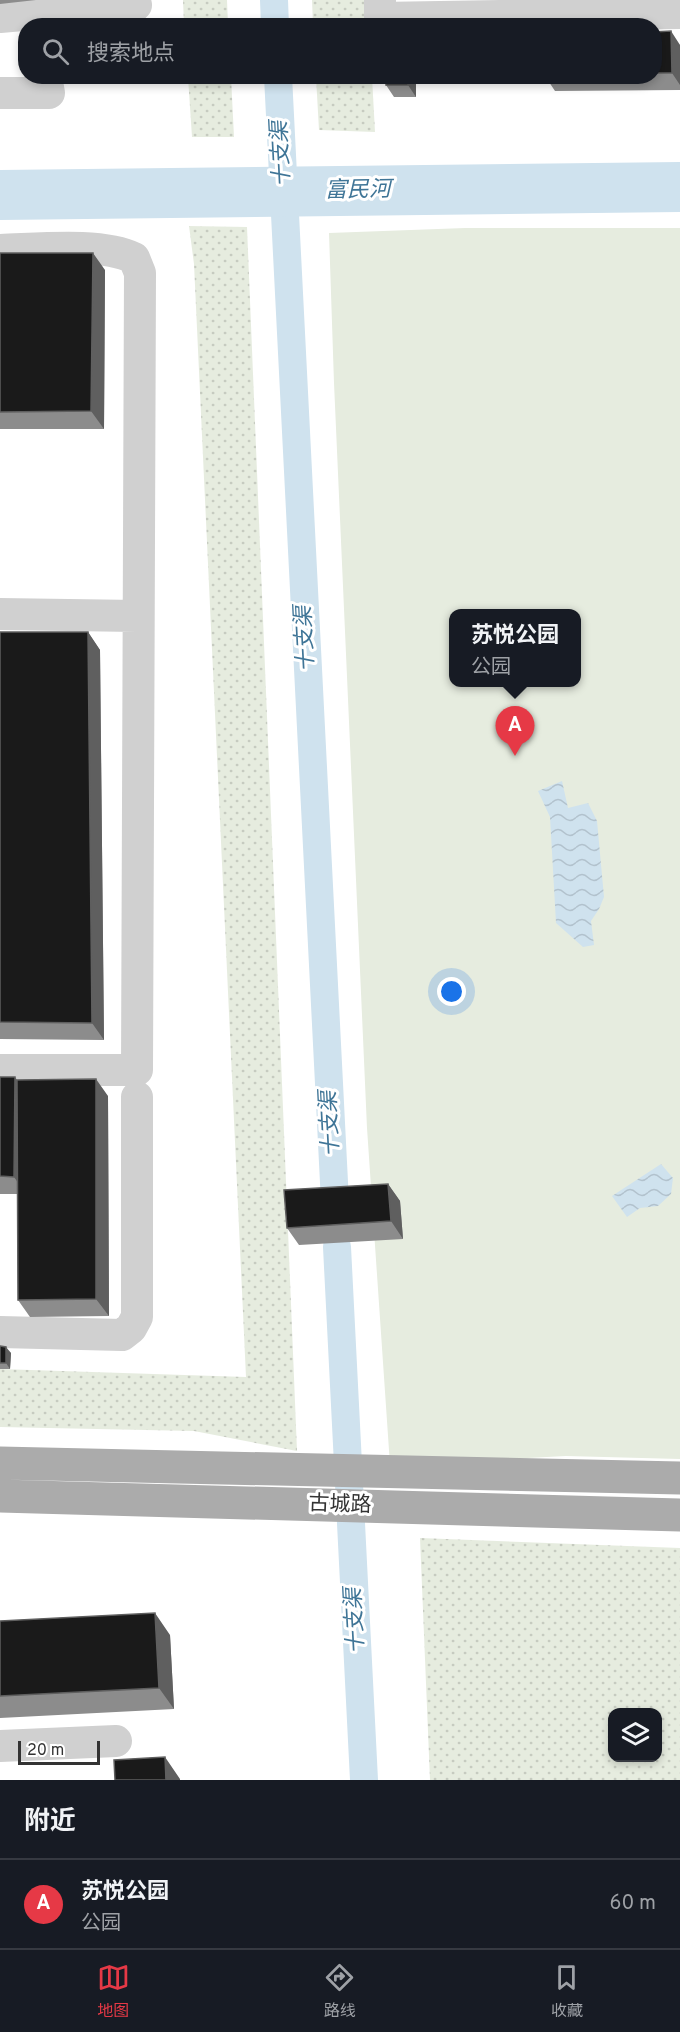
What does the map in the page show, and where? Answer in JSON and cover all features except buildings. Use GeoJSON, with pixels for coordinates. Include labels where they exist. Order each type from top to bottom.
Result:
{"type":"FeatureCollection","features":[{"type":"Feature","properties":{"kind":"main road","name":"古城路"},"geometry":{"type":"LineString","coordinates":[[0,1463],[680,1478]]}},
{"type":"Feature","properties":{"kind":"main road","name":"古城路"},"geometry":{"type":"LineString","coordinates":[[0,1496],[680,1515]]}},
{"type":"Feature","properties":{"kind":"lane"},"geometry":{"type":"LineString","coordinates":[[380,0],[380,18],[597,7],[680,13]]}},
{"type":"Feature","properties":{"kind":"lane"},"geometry":{"type":"LineString","coordinates":[[49,18],[136,5]]}},
{"type":"Feature","properties":{"kind":"lane"},"geometry":{"type":"LineString","coordinates":[[0,17],[18,18]]}},
{"type":"Feature","properties":{"kind":"lane"},"geometry":{"type":"LineString","coordinates":[[0,93],[49,93],[47,84]]}},
{"type":"Feature","properties":{"kind":"lane"},"geometry":{"type":"LineString","coordinates":[[0,250],[106,248],[123,252],[134,258],[140,273],[137,1070],[0,1070]]}},
{"type":"Feature","properties":{"kind":"lane"},"geometry":{"type":"LineString","coordinates":[[0,614],[137,616]]}},
{"type":"Feature","properties":{"kind":"lane"},"geometry":{"type":"LineString","coordinates":[[0,1332],[122,1335],[131,1329],[137,1317],[137,1097]]}},
{"type":"Feature","properties":{"kind":"lane"},"geometry":{"type":"LineString","coordinates":[[0,1746],[116,1741]]}},
{"type":"Feature","properties":{"kind":"shaded area"},"geometry":{"type":"Polygon","coordinates":[[[183,0],[227,0],[228,18],[184,18],[183,0]]]}},
{"type":"Feature","properties":{"kind":"shaded area"},"geometry":{"type":"Polygon","coordinates":[[[312,0],[367,0],[368,18],[313,18],[312,0]]]}},
{"type":"Feature","properties":{"kind":"shaded area"},"geometry":{"type":"Polygon","coordinates":[[[188,84],[231,84],[234,137],[192,137],[188,84]]]}},
{"type":"Feature","properties":{"kind":"shaded area"},"geometry":{"type":"Polygon","coordinates":[[[316,84],[372,84],[375,132],[319,130],[316,84]]]}},
{"type":"Feature","properties":{"kind":"shaded area"},"geometry":{"type":"Polygon","coordinates":[[[189,226],[247,227],[297,1451],[194,1431],[0,1427],[0,1369],[246,1377],[194,264],[189,226]]]}},
{"type":"Feature","properties":{"kind":"shaded area"},"geometry":{"type":"Polygon","coordinates":[[[465,228],[680,228],[680,1459],[566,1456],[390,1465],[367,1128],[329,233],[465,228]]]}},
{"type":"Feature","properties":{"kind":"shaded area"},"geometry":{"type":"Polygon","coordinates":[[[420,1538],[680,1548],[680,1780],[430,1780],[420,1538]]]}},
{"type":"Feature","properties":{"kind":"water"},"geometry":{"type":"Polygon","coordinates":[[[562,781],[568,808],[588,803],[597,821],[604,897],[591,921],[594,945],[583,947],[556,923],[550,817],[538,791],[562,781]]]}},
{"type":"Feature","properties":{"kind":"water"},"geometry":{"type":"Polygon","coordinates":[[[661,1164],[673,1178],[671,1194],[658,1206],[640,1208],[627,1217],[612,1196],[661,1164]]]}},
{"type":"Feature","properties":{"kind":"waterway","name":"十支渠"},"geometry":{"type":"LineString","coordinates":[[274,0],[275,18]]}},
{"type":"Feature","properties":{"kind":"waterway","name":"十支渠"},"geometry":{"type":"LineString","coordinates":[[278,84],[335,1202]]}},
{"type":"Feature","properties":{"kind":"waterway","name":"富民河"},"geometry":{"type":"LineString","coordinates":[[0,195],[680,187]]}},
{"type":"Feature","properties":{"kind":"waterway","name":"十支渠"},"geometry":{"type":"LineString","coordinates":[[337,1247],[364,1780]]}},
{"type":"Feature","properties":{"kind":"place","name":"苏悦公园"},"geometry":{"type":"Point","coordinates":[515,756]}}]}
